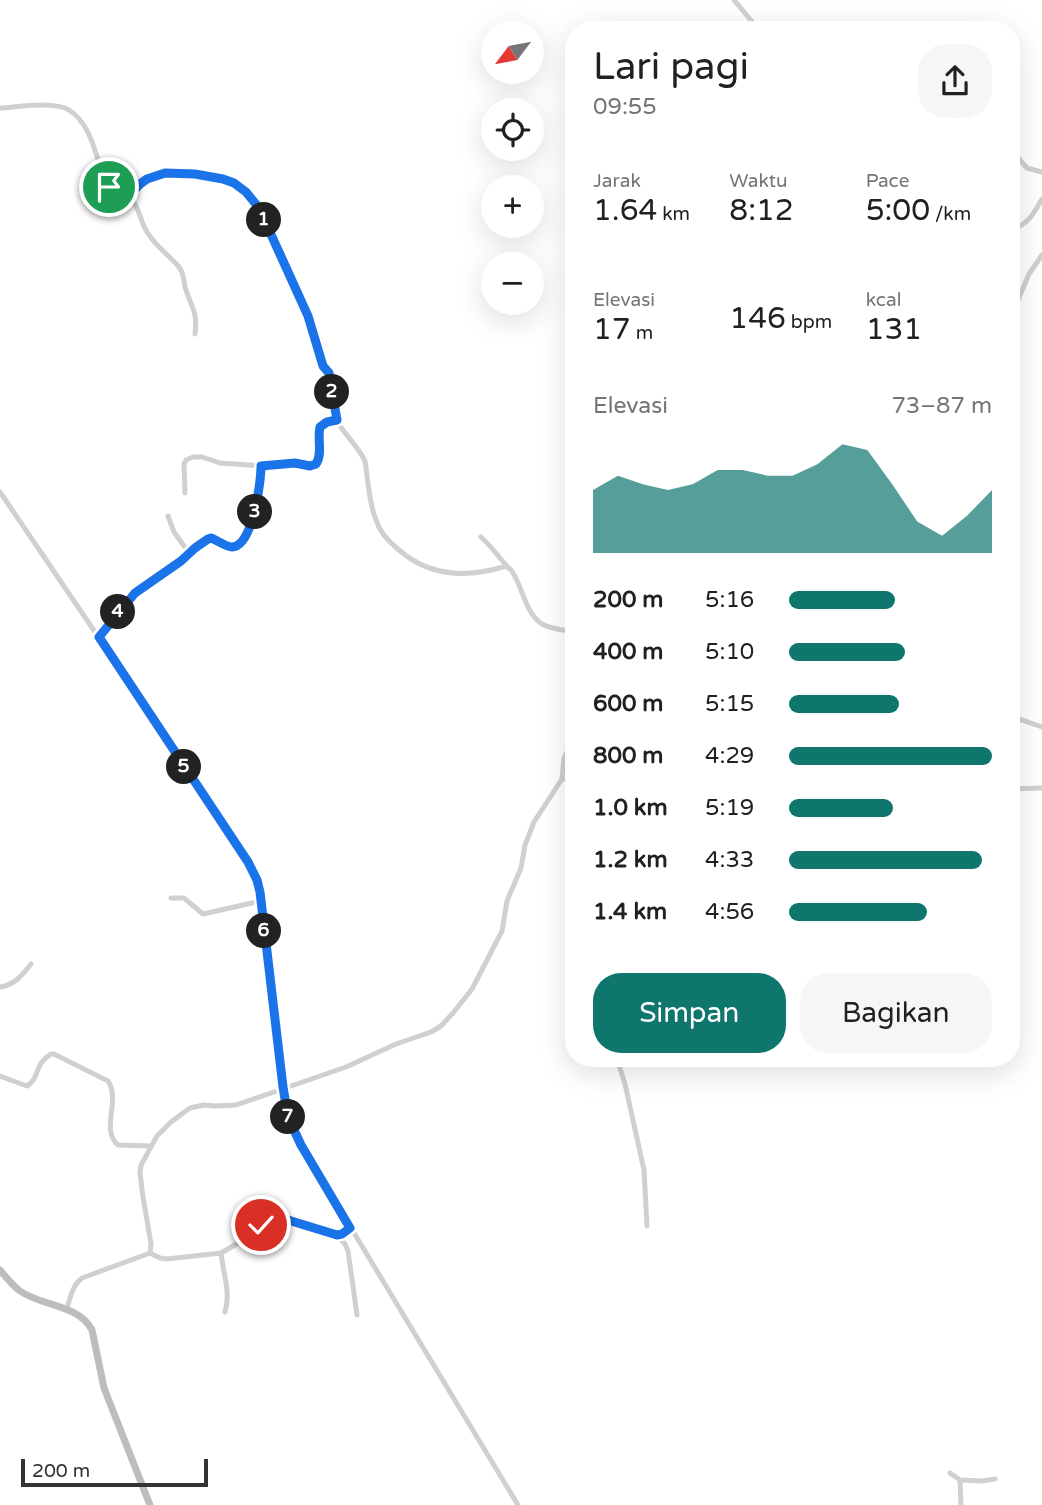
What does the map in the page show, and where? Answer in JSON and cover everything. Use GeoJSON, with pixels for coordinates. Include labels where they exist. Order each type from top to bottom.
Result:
{"type":"FeatureCollection","features":[{"type":"Feature","properties":{"kind":"street"},"geometry":{"type":"LineString","coordinates":[[734,0],[752,21]]}},
{"type":"Feature","properties":{"kind":"street"},"geometry":{"type":"LineString","coordinates":[[0,108],[60,106],[77,117],[97,152],[109,187],[135,204],[152,240],[183,272],[185,286],[196,313],[195,334]]}},
{"type":"Feature","properties":{"kind":"street"},"geometry":{"type":"LineString","coordinates":[[1020,160],[1027,168],[1042,172]]}},
{"type":"Feature","properties":{"kind":"street"},"geometry":{"type":"LineString","coordinates":[[128,197],[147,179],[165,173],[223,179],[246,192],[259,208],[308,316],[323,366],[329,373],[337,420],[365,461],[375,520],[388,542],[418,564],[444,572],[479,573],[506,566]]}},
{"type":"Feature","properties":{"kind":"street"},"geometry":{"type":"LineString","coordinates":[[1020,226],[1025,224],[1042,200]]}},
{"type":"Feature","properties":{"kind":"street"},"geometry":{"type":"LineString","coordinates":[[1020,295],[1029,274],[1042,255]]}},
{"type":"Feature","properties":{"kind":"street"},"geometry":{"type":"LineString","coordinates":[[186,493],[184,464],[193,457],[220,463],[261,466],[316,464],[319,459],[320,427],[337,420]]}},
{"type":"Feature","properties":{"kind":"street"},"geometry":{"type":"LineString","coordinates":[[99,637],[135,593],[163,575],[208,539],[215,539],[228,547],[239,544],[256,510],[261,466]]}},
{"type":"Feature","properties":{"kind":"street"},"geometry":{"type":"LineString","coordinates":[[0,492],[248,862],[257,880],[261,901],[288,1117],[301,1145],[350,1228],[518,1505]]}},
{"type":"Feature","properties":{"kind":"street"},"geometry":{"type":"LineString","coordinates":[[168,516],[174,532],[189,553]]}},
{"type":"Feature","properties":{"kind":"street"},"geometry":{"type":"LineString","coordinates":[[481,537],[511,570],[537,620],[546,626],[565,630]]}},
{"type":"Feature","properties":{"kind":"street"},"geometry":{"type":"LineString","coordinates":[[1020,718],[1042,727]]}},
{"type":"Feature","properties":{"kind":"street"},"geometry":{"type":"LineString","coordinates":[[150,1254],[141,1165],[157,1136],[171,1122],[190,1108],[236,1105],[346,1067],[430,1032],[441,1026],[453,1013],[472,989],[502,931],[507,901],[521,869],[525,845],[534,822],[562,779],[565,759]]}},
{"type":"Feature","properties":{"kind":"street"},"geometry":{"type":"LineString","coordinates":[[1020,789],[1042,788]]}},
{"type":"Feature","properties":{"kind":"street"},"geometry":{"type":"LineString","coordinates":[[171,898],[184,898],[203,914],[261,901]]}},
{"type":"Feature","properties":{"kind":"street"},"geometry":{"type":"LineString","coordinates":[[0,987],[14,983],[31,964]]}},
{"type":"Feature","properties":{"kind":"street"},"geometry":{"type":"LineString","coordinates":[[0,1076],[24,1086],[29,1085],[41,1060],[54,1054],[111,1085],[113,1093],[110,1132],[115,1143],[151,1146]]}},
{"type":"Feature","properties":{"kind":"street"},"geometry":{"type":"LineString","coordinates":[[620,1067],[644,1170],[647,1226]]}},
{"type":"Feature","properties":{"kind":"street"},"geometry":{"type":"LineString","coordinates":[[67,1310],[76,1282],[82,1278],[150,1254],[167,1259],[221,1253],[255,1233],[263,1223],[275,1216],[337,1235],[345,1244],[357,1315]]}},
{"type":"Feature","properties":{"kind":"street"},"geometry":{"type":"LineString","coordinates":[[337,1235],[350,1228]]}},
{"type":"Feature","properties":{"kind":"street"},"geometry":{"type":"LineString","coordinates":[[221,1253],[228,1296],[225,1312]]}},
{"type":"Feature","properties":{"kind":"street"},"geometry":{"type":"LineString","coordinates":[[0,1270],[20,1290],[40,1301],[83,1317],[92,1331],[104,1388],[150,1505]]}},
{"type":"Feature","properties":{"kind":"street"},"geometry":{"type":"LineString","coordinates":[[950,1474],[960,1480],[995,1479]]}},
{"type":"Feature","properties":{"kind":"street"},"geometry":{"type":"LineString","coordinates":[[960,1480],[961,1505]]}},
{"type":"Feature","properties":{"kind":"route"},"geometry":{"type":"LineString","coordinates":[[109,187],[128,197],[140,184],[153,176],[165,173],[195,174],[223,179],[246,192],[259,208],[308,316],[323,366],[329,373],[337,420],[320,427],[319,459],[316,464],[261,466],[256,510],[239,544],[228,547],[211,538],[203,542],[163,575],[135,593],[99,637],[248,862],[257,880],[288,1117],[301,1145],[350,1228],[337,1235],[275,1216],[261,1225]]}}]}
